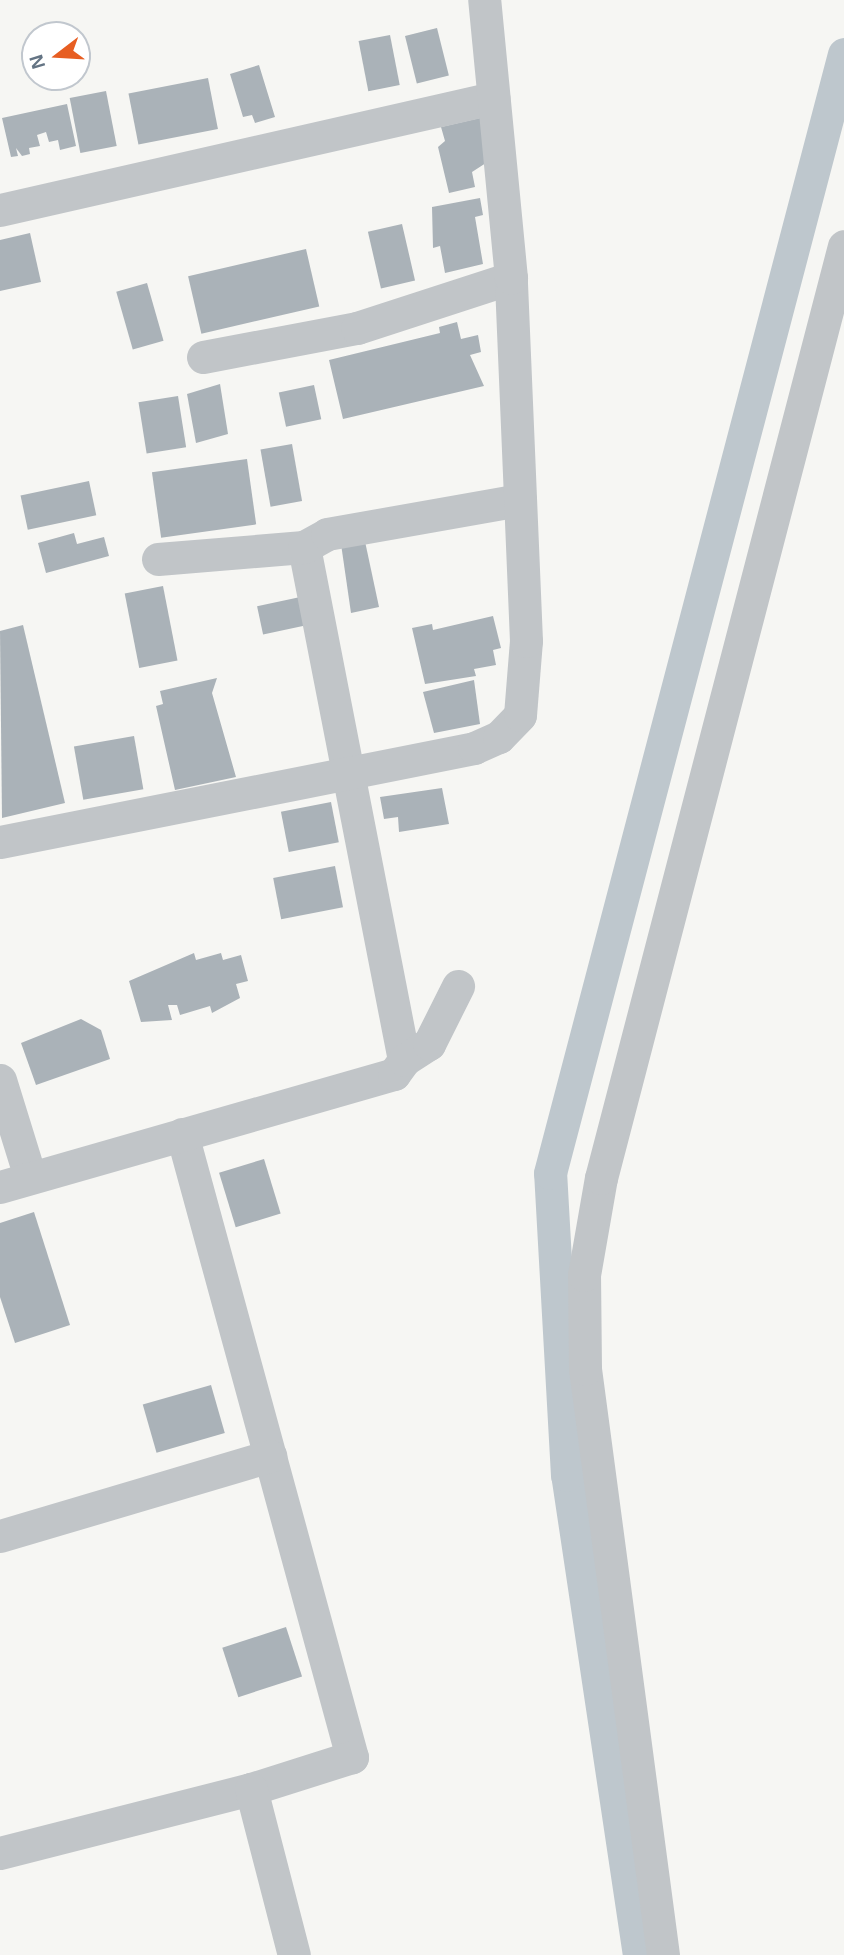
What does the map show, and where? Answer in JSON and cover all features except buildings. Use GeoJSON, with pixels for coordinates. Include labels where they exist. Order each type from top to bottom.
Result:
{"type":"FeatureCollection","features":[{"type":"Feature","properties":{"kind":"street"},"geometry":{"type":"LineString","coordinates":[[0,842],[474,748],[499,737],[520,715],[526,682],[511,278],[484,0]]}},
{"type":"Feature","properties":{"kind":"street"},"geometry":{"type":"LineString","coordinates":[[0,210],[493,98]]}},
{"type":"Feature","properties":{"kind":"street"},"geometry":{"type":"LineString","coordinates":[[663,1955],[590,1408],[584,1275],[601,1178],[844,246]]}},
{"type":"Feature","properties":{"kind":"street"},"geometry":{"type":"LineString","coordinates":[[203,356],[357,328],[511,278]]}},
{"type":"Feature","properties":{"kind":"street"},"geometry":{"type":"LineString","coordinates":[[158,559],[304,547],[327,534],[520,500]]}},
{"type":"Feature","properties":{"kind":"street"},"geometry":{"type":"LineString","coordinates":[[304,547],[346,774],[404,1060]]}},
{"type":"Feature","properties":{"kind":"street"},"geometry":{"type":"LineString","coordinates":[[0,1080],[15,1182],[394,1074],[404,1060],[429,1044],[458,986]]}},
{"type":"Feature","properties":{"kind":"street"},"geometry":{"type":"LineString","coordinates":[[0,1853],[251,1789],[352,1757],[182,1134]]}},
{"type":"Feature","properties":{"kind":"street"},"geometry":{"type":"LineString","coordinates":[[0,1536],[270,1456]]}},
{"type":"Feature","properties":{"kind":"street"},"geometry":{"type":"LineString","coordinates":[[251,1789],[294,1955]]}},
{"type":"Feature","properties":{"kind":"waterway"},"geometry":{"type":"LineString","coordinates":[[639,1955],[567,1475],[550,1173],[844,54]]}}]}
